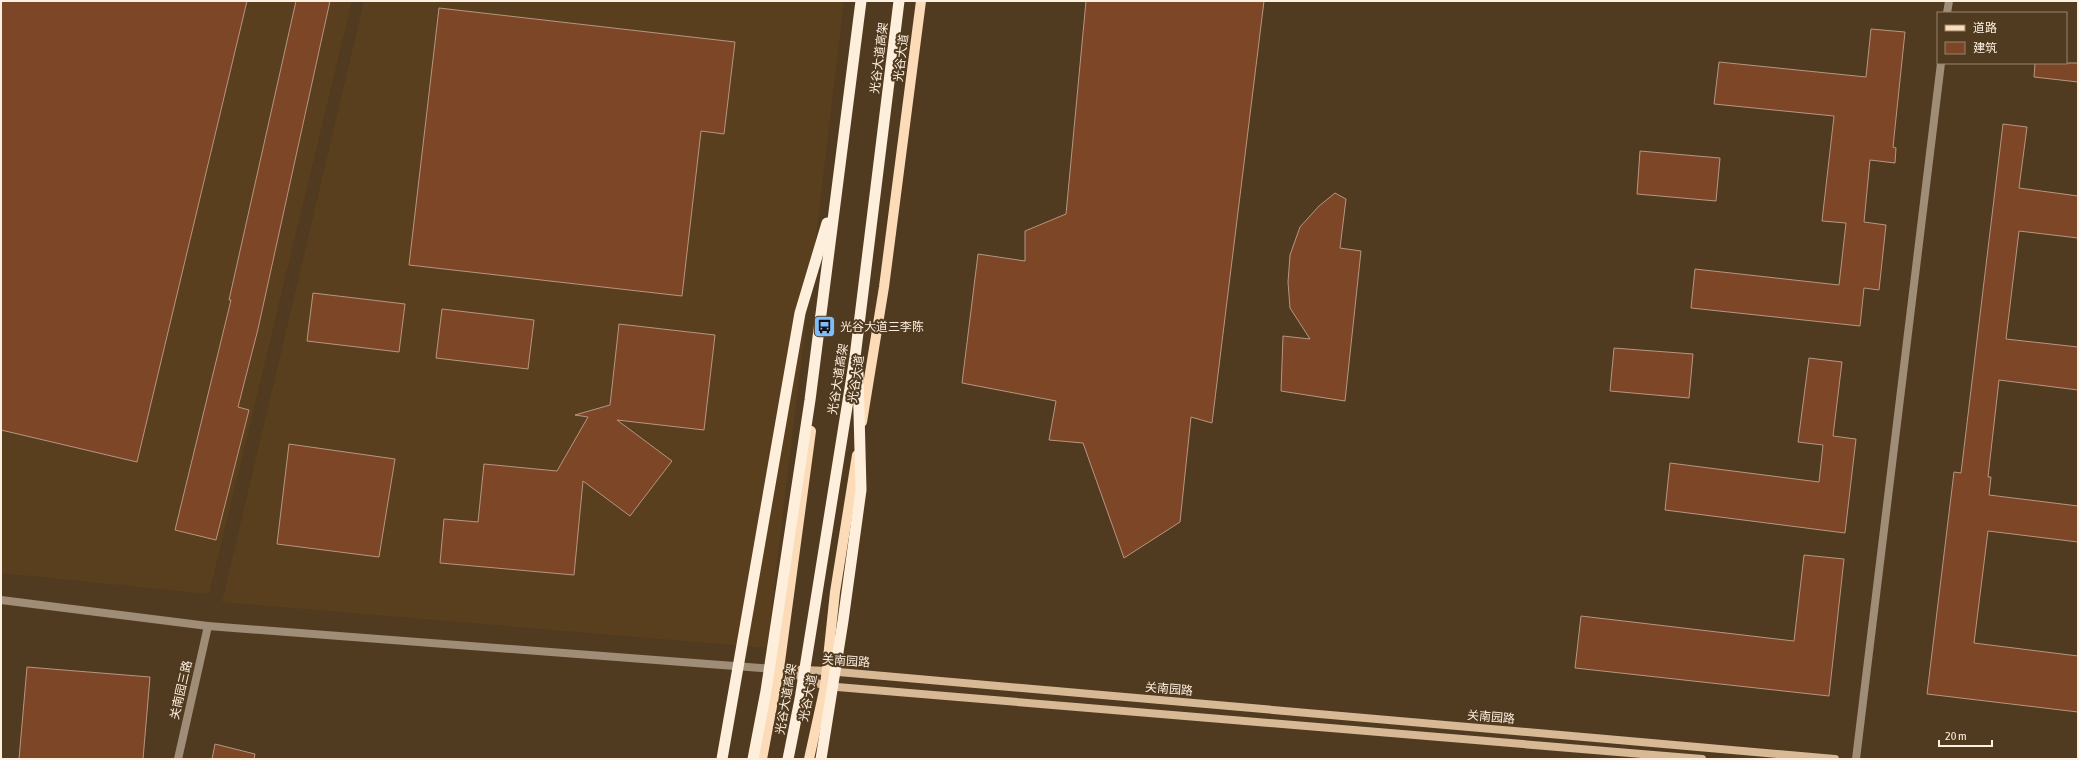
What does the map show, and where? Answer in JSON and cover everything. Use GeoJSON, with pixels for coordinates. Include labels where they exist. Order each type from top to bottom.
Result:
{"type":"FeatureCollection","features":[{"type":"Feature","properties":{"kind":"highway","name":"光谷大道高架"},"geometry":{"type":"LineString","coordinates":[[753,759],[766,691],[810,400],[861,1]]}},
{"type":"Feature","properties":{"kind":"highway","name":"光谷大道高架"},"geometry":{"type":"LineString","coordinates":[[788,759],[800,699],[857,344],[899,1]]}},
{"type":"Feature","properties":{"kind":"highway"},"geometry":{"type":"LineString","coordinates":[[722,759],[800,313],[836,194]]}},
{"type":"Feature","properties":{"kind":"highway"},"geometry":{"type":"LineString","coordinates":[[821,759],[843,621],[861,490],[857,344]]}},
{"type":"Feature","properties":{"kind":"main road"},"geometry":{"type":"LineString","coordinates":[[762,759],[779,669],[865,1]]}},
{"type":"Feature","properties":{"kind":"main road","name":"光谷大道"},"geometry":{"type":"LineString","coordinates":[[809,759],[826,686],[835,592],[884,287],[921,1]]}},
{"type":"Feature","properties":{"kind":"main road","name":"关南园路"},"geometry":{"type":"LineString","coordinates":[[779,669],[827,671],[1835,759]]}},
{"type":"Feature","properties":{"kind":"main road","name":"关南园路"},"geometry":{"type":"LineString","coordinates":[[779,669],[826,686],[1702,759]]}},
{"type":"Feature","properties":{"kind":"street"},"geometry":{"type":"LineString","coordinates":[[1947,12],[1949,1]]}},
{"type":"Feature","properties":{"kind":"street"},"geometry":{"type":"LineString","coordinates":[[1856,759],[1941,64]]}},
{"type":"Feature","properties":{"kind":"street"},"geometry":{"type":"LineString","coordinates":[[1,600],[208,626],[779,669]]}},
{"type":"Feature","properties":{"kind":"street","name":"关南园三路"},"geometry":{"type":"LineString","coordinates":[[178,759],[208,626]]}},
{"type":"Feature","properties":{"kind":"shaded area"},"geometry":{"type":"Polygon","coordinates":[[[1,1],[352,1],[209,594],[1,573],[1,1]]]}},
{"type":"Feature","properties":{"kind":"shaded area"},"geometry":{"type":"Polygon","coordinates":[[[364,1],[844,1],[767,648],[222,602],[364,1]]]}},
{"type":"Feature","properties":{"kind":"building"},"geometry":{"type":"Polygon","coordinates":[[[1,1],[247,1],[137,462],[1,430],[1,1]]]}},
{"type":"Feature","properties":{"kind":"building"},"geometry":{"type":"Polygon","coordinates":[[[296,1],[330,1],[258,329],[238,407],[249,410],[216,540],[175,530],[231,300],[229,300],[296,1]]]}},
{"type":"Feature","properties":{"kind":"building"},"geometry":{"type":"Polygon","coordinates":[[[1086,1],[1264,1],[1212,423],[1191,417],[1180,522],[1124,558],[1083,443],[1049,440],[1056,401],[962,383],[978,254],[1025,261],[1025,231],[1066,214],[1086,1]]]}},
{"type":"Feature","properties":{"kind":"building"},"geometry":{"type":"Polygon","coordinates":[[[439,8],[735,42],[724,134],[701,131],[682,296],[409,265],[439,8]]]}},
{"type":"Feature","properties":{"kind":"building"},"geometry":{"type":"Polygon","coordinates":[[[1871,29],[1905,32],[1893,147],[1896,148],[1895,163],[1870,160],[1864,222],[1886,225],[1879,290],[1864,288],[1860,326],[1691,308],[1695,269],[1839,285],[1846,223],[1822,221],[1834,116],[1714,104],[1719,62],[1866,77],[1871,29]]]}},
{"type":"Feature","properties":{"kind":"building"},"geometry":{"type":"Polygon","coordinates":[[[2078,63],[2078,82],[2034,77],[2035,64],[2078,63]]]}},
{"type":"Feature","properties":{"kind":"building"},"geometry":{"type":"Polygon","coordinates":[[[2003,124],[2027,127],[2019,188],[2078,196],[2078,238],[2019,231],[2006,339],[2078,347],[2078,390],[1999,380],[1988,477],[1991,477],[1989,495],[2078,506],[2078,542],[1988,531],[1974,643],[2078,656],[2078,712],[1927,694],[1954,472],[1961,473],[2003,124]]]}},
{"type":"Feature","properties":{"kind":"building"},"geometry":{"type":"Polygon","coordinates":[[[1640,151],[1720,158],[1716,201],[1637,194],[1640,151]]]}},
{"type":"Feature","properties":{"kind":"building"},"geometry":{"type":"Polygon","coordinates":[[[1335,193],[1346,199],[1340,248],[1361,251],[1345,401],[1281,391],[1283,336],[1310,339],[1290,308],[1288,282],[1290,255],[1300,227],[1319,206],[1335,193]]]}},
{"type":"Feature","properties":{"kind":"building"},"geometry":{"type":"Polygon","coordinates":[[[313,293],[405,304],[399,352],[307,341],[313,293]]]}},
{"type":"Feature","properties":{"kind":"building"},"geometry":{"type":"Polygon","coordinates":[[[442,309],[534,320],[528,369],[436,358],[442,309]]]}},
{"type":"Feature","properties":{"kind":"building"},"geometry":{"type":"Polygon","coordinates":[[[619,324],[715,335],[704,430],[617,420],[672,461],[630,516],[583,481],[574,575],[440,563],[444,519],[478,522],[484,464],[557,471],[588,417],[575,415],[610,405],[619,324]]]}},
{"type":"Feature","properties":{"kind":"building"},"geometry":{"type":"Polygon","coordinates":[[[1614,348],[1693,354],[1689,398],[1610,391],[1614,348]]]}},
{"type":"Feature","properties":{"kind":"building"},"geometry":{"type":"Polygon","coordinates":[[[1809,358],[1842,362],[1833,436],[1856,439],[1845,533],[1665,510],[1670,463],[1819,482],[1823,445],[1798,442],[1809,358]]]}},
{"type":"Feature","properties":{"kind":"building"},"geometry":{"type":"Polygon","coordinates":[[[289,444],[395,459],[379,557],[277,544],[289,444]]]}},
{"type":"Feature","properties":{"kind":"building"},"geometry":{"type":"Polygon","coordinates":[[[1804,555],[1844,559],[1829,696],[1575,668],[1581,616],[1794,641],[1804,555]]]}},
{"type":"Feature","properties":{"kind":"building"},"geometry":{"type":"Polygon","coordinates":[[[27,667],[150,677],[143,759],[19,759],[27,667]]]}},
{"type":"Feature","properties":{"kind":"building"},"geometry":{"type":"Polygon","coordinates":[[[215,744],[255,754],[254,759],[212,759],[215,744]]]}},
{"type":"Feature","properties":{"kind":"place","name":"光谷大道三李陈"},"geometry":{"type":"Point","coordinates":[824,327]}}]}
